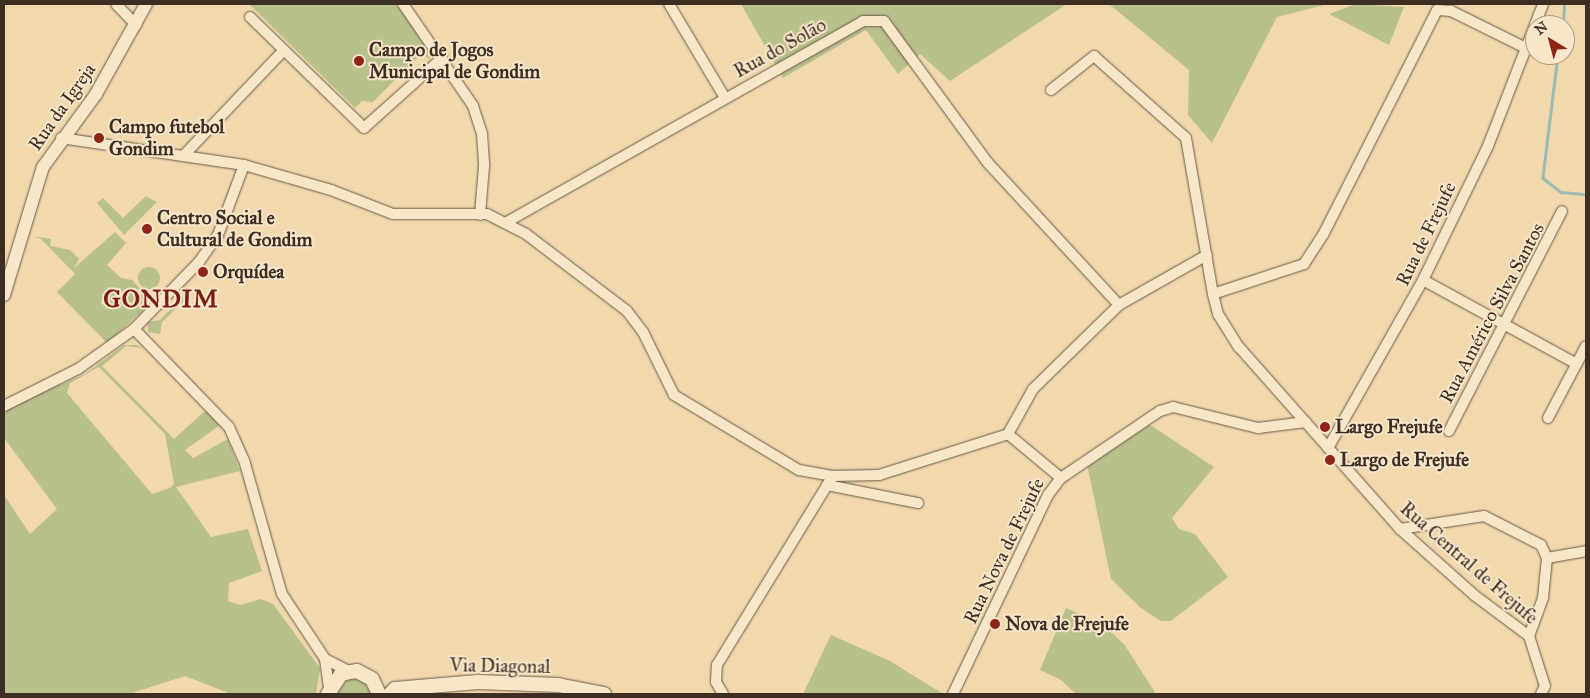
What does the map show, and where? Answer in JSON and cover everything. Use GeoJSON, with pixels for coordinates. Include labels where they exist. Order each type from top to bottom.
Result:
{"type":"FeatureCollection","features":[{"type":"Feature","properties":{"kind":"main road","name":"Via Diagonal"},"geometry":{"type":"LineString","coordinates":[[349,671],[372,679],[393,692],[518,682],[604,694]]}},
{"type":"Feature","properties":{"kind":"main road"},"geometry":{"type":"LineString","coordinates":[[328,692],[349,671]]}},
{"type":"Feature","properties":{"kind":"main road"},"geometry":{"type":"LineString","coordinates":[[372,679],[379,694]]}},
{"type":"Feature","properties":{"kind":"street"},"geometry":{"type":"LineString","coordinates":[[116,4],[136,25]]}},
{"type":"Feature","properties":{"kind":"street","name":"Rua da Igreja"},"geometry":{"type":"LineString","coordinates":[[4,295],[44,167],[61,138],[96,94],[146,4]]}},
{"type":"Feature","properties":{"kind":"street"},"geometry":{"type":"LineString","coordinates":[[404,4],[442,58],[472,106],[482,134],[480,215]]}},
{"type":"Feature","properties":{"kind":"street"},"geometry":{"type":"LineString","coordinates":[[669,4],[725,98]]}},
{"type":"Feature","properties":{"kind":"street"},"geometry":{"type":"LineString","coordinates":[[1213,294],[1304,264],[1323,235],[1437,10],[1451,11],[1525,48]]}},
{"type":"Feature","properties":{"kind":"street"},"geometry":{"type":"LineString","coordinates":[[250,17],[364,128],[442,58]]}},
{"type":"Feature","properties":{"kind":"street","name":"Rua do Solão"},"geometry":{"type":"LineString","coordinates":[[505,223],[862,21],[884,21],[988,163],[1119,305]]}},
{"type":"Feature","properties":{"kind":"street"},"geometry":{"type":"LineString","coordinates":[[185,154],[283,51]]}},
{"type":"Feature","properties":{"kind":"street","name":"Rua de Frejufe"},"geometry":{"type":"LineString","coordinates":[[1328,448],[1423,280],[1488,146],[1525,51]]}},
{"type":"Feature","properties":{"kind":"street"},"geometry":{"type":"LineString","coordinates":[[1051,90],[1094,56],[1171,120],[1186,138],[1218,314],[1239,347],[1328,448]]}},
{"type":"Feature","properties":{"kind":"street"},"geometry":{"type":"LineString","coordinates":[[61,138],[185,154],[244,165],[331,190],[393,214],[480,215],[505,223],[526,234],[627,311],[674,395],[693,410],[799,470],[918,503]]}},
{"type":"Feature","properties":{"kind":"street"},"geometry":{"type":"LineString","coordinates":[[4,406],[78,369],[134,329],[199,262],[218,235],[244,165]]}},
{"type":"Feature","properties":{"kind":"street","name":"Rua Américo Silva Santos"},"geometry":{"type":"LineString","coordinates":[[1449,431],[1505,326],[1562,211]]}},
{"type":"Feature","properties":{"kind":"street"},"geometry":{"type":"LineString","coordinates":[[830,480],[878,475],[1008,434],[1033,389],[1119,305],[1207,255]]}},
{"type":"Feature","properties":{"kind":"street"},"geometry":{"type":"LineString","coordinates":[[1423,280],[1577,364]]}},
{"type":"Feature","properties":{"kind":"street"},"geometry":{"type":"LineString","coordinates":[[134,329],[218,412],[233,435],[278,586],[325,659],[328,692]]}},
{"type":"Feature","properties":{"kind":"street"},"geometry":{"type":"LineString","coordinates":[[1548,418],[1586,346]]}},
{"type":"Feature","properties":{"kind":"street","name":"Rua Nova de Frejufe"},"geometry":{"type":"LineString","coordinates":[[953,694],[1048,495],[1061,478],[1160,411],[1173,407],[1258,428],[1306,422]]}},
{"type":"Feature","properties":{"kind":"street"},"geometry":{"type":"LineString","coordinates":[[1008,434],[1061,478]]}},
{"type":"Feature","properties":{"kind":"street","name":"Rua Central de Frejufe"},"geometry":{"type":"LineString","coordinates":[[1328,448],[1400,529],[1474,595],[1529,636],[1545,686],[1542,694]]}},
{"type":"Feature","properties":{"kind":"street"},"geometry":{"type":"LineString","coordinates":[[722,694],[716,682],[717,665],[830,480]]}},
{"type":"Feature","properties":{"kind":"street"},"geometry":{"type":"LineString","coordinates":[[1400,529],[1484,516],[1541,545],[1547,558],[1543,598],[1529,636]]}},
{"type":"Feature","properties":{"kind":"street"},"geometry":{"type":"LineString","coordinates":[[1547,558],[1586,551]]}},
{"type":"Feature","properties":{"kind":"street"},"geometry":{"type":"LineString","coordinates":[[325,659],[349,671]]}},
{"type":"Feature","properties":{"kind":"green space","name":"Campo de Jogos Municipal de Gondim"},"geometry":{"type":"Polygon","coordinates":[[[249,4],[395,4],[427,35],[433,54],[429,59],[422,53],[373,102],[362,101],[355,108],[249,4]]]}},
{"type":"Feature","properties":{"kind":"green space"},"geometry":{"type":"Polygon","coordinates":[[[741,4],[1067,4],[950,81],[920,54],[898,74],[866,30],[783,78],[741,4]]]}},
{"type":"Feature","properties":{"kind":"green space"},"geometry":{"type":"Polygon","coordinates":[[[1109,4],[1328,4],[1277,17],[1212,143],[1188,115],[1189,70],[1109,4]]]}},
{"type":"Feature","properties":{"kind":"green space"},"geometry":{"type":"Polygon","coordinates":[[[1356,4],[1404,7],[1389,45],[1329,14],[1356,4]]]}},
{"type":"Feature","properties":{"kind":"green space"},"geometry":{"type":"Polygon","coordinates":[[[146,196],[157,202],[124,235],[97,203],[103,198],[123,218],[146,196]]]}},
{"type":"Feature","properties":{"kind":"green space"},"geometry":{"type":"Polygon","coordinates":[[[115,232],[126,243],[107,265],[121,278],[132,280],[147,296],[142,300],[148,306],[107,343],[57,292],[75,274],[40,238],[33,238],[39,237],[51,239],[50,246],[70,250],[79,259],[74,268],[115,232]]]}},
{"type":"Feature","properties":{"kind":"green space"},"geometry":{"type":"Polygon","coordinates":[[[149,267],[159,274],[160,278],[153,288],[149,289],[139,282],[138,278],[145,268],[149,267]]]}},
{"type":"Feature","properties":{"kind":"green space"},"geometry":{"type":"Polygon","coordinates":[[[187,292],[190,295],[162,322],[160,334],[148,332],[148,322],[160,320],[187,292]]]}},
{"type":"Feature","properties":{"kind":"green space"},"geometry":{"type":"Polygon","coordinates":[[[124,345],[137,345],[143,348],[126,346],[102,366],[174,439],[206,410],[220,425],[185,450],[193,458],[228,439],[240,471],[176,487],[211,537],[248,529],[262,571],[229,583],[228,601],[240,605],[261,599],[273,604],[320,668],[316,694],[231,694],[185,676],[129,694],[4,694],[4,495],[30,534],[57,509],[4,438],[4,409],[85,374],[124,345]],[[99,367],[70,383],[67,393],[152,494],[170,488],[174,484],[165,434],[99,367]]]}},
{"type":"Feature","properties":{"kind":"green space"},"geometry":{"type":"Polygon","coordinates":[[[1149,424],[1214,467],[1172,518],[1179,529],[1195,534],[1228,577],[1171,621],[1161,621],[1141,608],[1111,579],[1087,464],[1149,424]]]}},
{"type":"Feature","properties":{"kind":"green space"},"geometry":{"type":"Polygon","coordinates":[[[1066,608],[1102,624],[1124,644],[1156,694],[1076,694],[1061,680],[1040,670],[1066,608]]]}},
{"type":"Feature","properties":{"kind":"green space"},"geometry":{"type":"Polygon","coordinates":[[[831,635],[890,661],[943,694],[803,694],[831,635]]]}},
{"type":"Feature","properties":{"kind":"green space"},"geometry":{"type":"Polygon","coordinates":[[[350,678],[363,681],[372,694],[334,694],[350,678]]]}},
{"type":"Feature","properties":{"kind":"waterway"},"geometry":{"type":"LineString","coordinates":[[1563,15],[1564,4]]}},
{"type":"Feature","properties":{"kind":"waterway"},"geometry":{"type":"LineString","coordinates":[[1557,65],[1543,178],[1561,192],[1586,194]]}},
{"type":"Feature","properties":{"kind":"place","name":"Campo de Jogos Municipal de Gondim"},"geometry":{"type":"Point","coordinates":[359,61]}},
{"type":"Feature","properties":{"kind":"place","name":"Campo futebol Gondim"},"geometry":{"type":"Point","coordinates":[99,138]}},
{"type":"Feature","properties":{"kind":"place","name":"Centro Social e Cultural de Gondim"},"geometry":{"type":"Point","coordinates":[147,229]}},
{"type":"Feature","properties":{"kind":"place","name":"Orquídea"},"geometry":{"type":"Point","coordinates":[203,272]}},
{"type":"Feature","properties":{"kind":"place","name":"Largo Frejufe"},"geometry":{"type":"Point","coordinates":[1325,427]}},
{"type":"Feature","properties":{"kind":"place","name":"Largo de Frejufe"},"geometry":{"type":"Point","coordinates":[1330,460]}},
{"type":"Feature","properties":{"kind":"place","name":"Nova de Frejufe"},"geometry":{"type":"Point","coordinates":[995,624]}},
{"type":"Feature","properties":{"kind":"district","name":"GONDIM"},"geometry":{"type":"Point","coordinates":[161,300]}}]}
